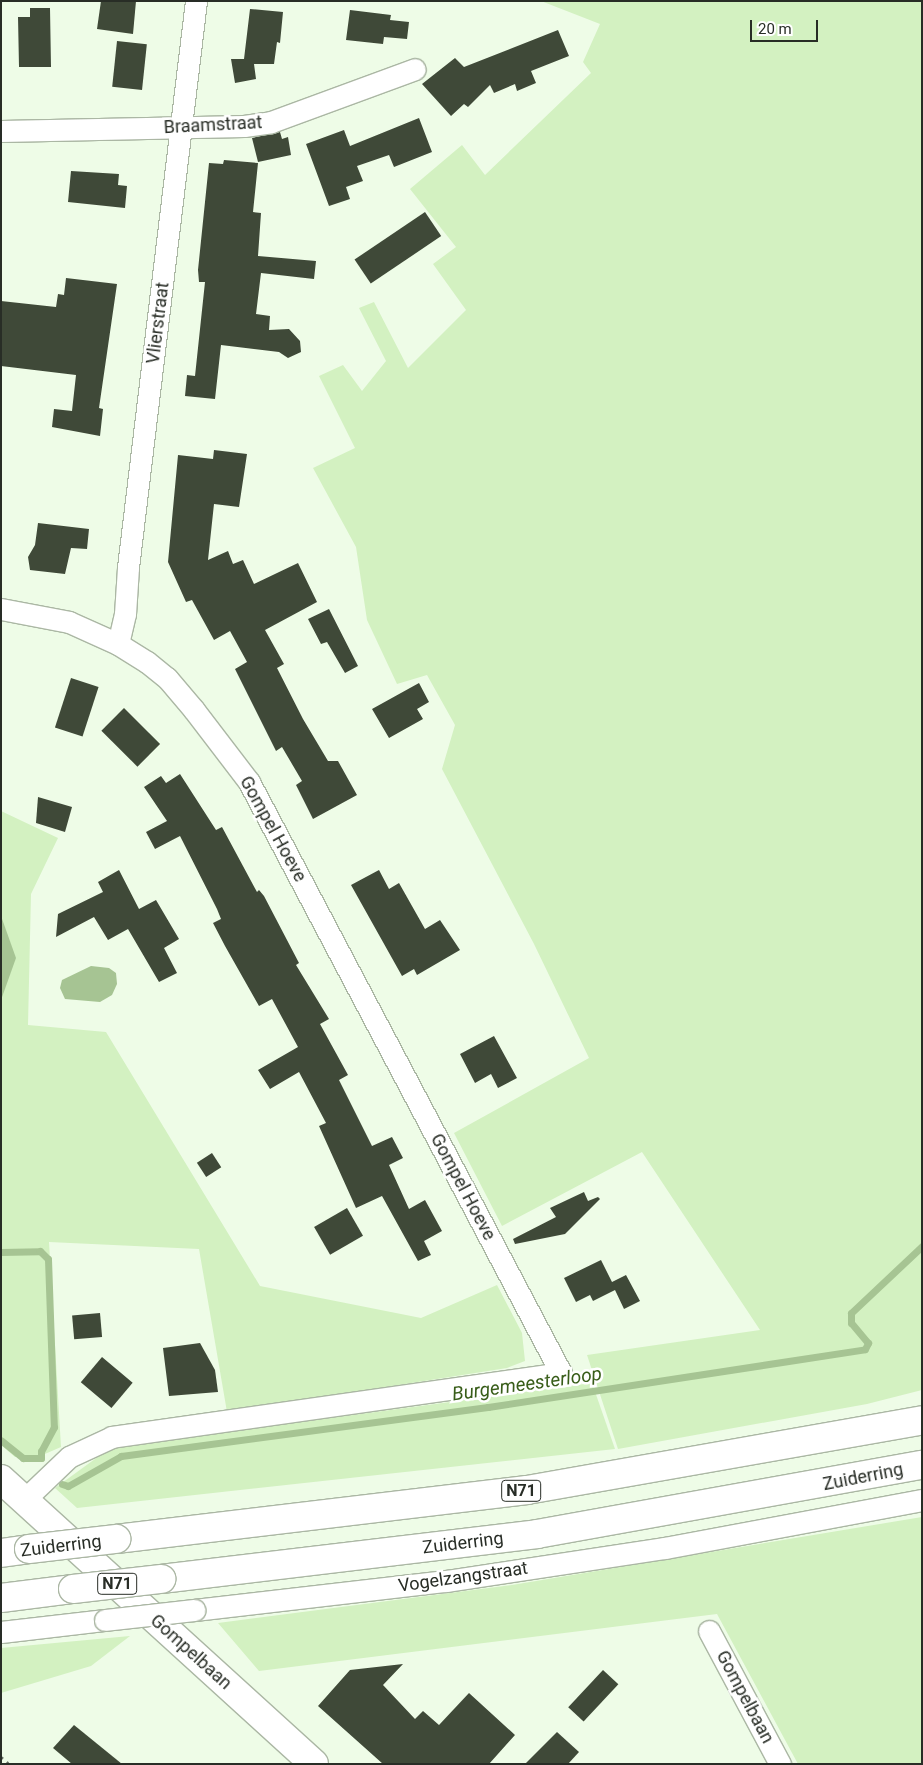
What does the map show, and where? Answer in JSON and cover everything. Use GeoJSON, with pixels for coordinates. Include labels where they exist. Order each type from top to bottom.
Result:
{"type":"FeatureCollection","features":[{"type":"Feature","properties":{"kind":"main road","name":"Zuiderring"},"geometry":{"type":"LineString","coordinates":[[1,1552],[527,1490],[922,1420]]}},
{"type":"Feature","properties":{"kind":"main road","name":"Zuiderring"},"geometry":{"type":"LineString","coordinates":[[1,1598],[537,1534],[922,1465]]}},
{"type":"Feature","properties":{"kind":"main road","name":"Gompelbaan"},"geometry":{"type":"LineString","coordinates":[[1,1479],[314,1764]]}},
{"type":"Feature","properties":{"kind":"street","name":"Vlierstraat"},"geometry":{"type":"LineString","coordinates":[[118,644],[125,614],[129,557],[196,1]]}},
{"type":"Feature","properties":{"kind":"street","name":"Braamstraat"},"geometry":{"type":"LineString","coordinates":[[1,131],[182,128],[271,122],[415,69]]}},
{"type":"Feature","properties":{"kind":"street","name":"Gompel Hoeve"},"geometry":{"type":"LineString","coordinates":[[1,609],[69,622],[118,644],[167,678],[249,782],[561,1373],[112,1437],[69,1457],[24,1500]]}},
{"type":"Feature","properties":{"kind":"street","name":"Vogelzangstraat"},"geometry":{"type":"LineString","coordinates":[[1,1632],[446,1581],[665,1548],[922,1500]]}},
{"type":"Feature","properties":{"kind":"street","name":"Gompelbaan"},"geometry":{"type":"LineString","coordinates":[[709,1631],[780,1764]]}},
{"type":"Feature","properties":{"kind":"shaded area"},"geometry":{"type":"Polygon","coordinates":[[[541,1],[922,1],[922,1390],[867,1404],[618,1449],[587,1355],[760,1330],[642,1152],[502,1226],[454,1133],[589,1058],[534,944],[442,769],[455,725],[427,675],[397,684],[367,620],[356,547],[313,468],[355,448],[319,376],[343,365],[362,391],[386,361],[359,308],[374,302],[408,368],[466,310],[433,264],[456,247],[410,189],[462,145],[485,175],[591,73],[583,62],[600,24],[541,1]]]}},
{"type":"Feature","properties":{"kind":"shaded area"},"geometry":{"type":"Polygon","coordinates":[[[1,811],[58,838],[31,894],[28,1025],[106,1032],[260,1286],[421,1318],[497,1285],[522,1333],[525,1361],[507,1368],[227,1412],[199,1249],[49,1242],[61,1447],[38,1457],[15,1457],[1,1445],[1,811]]]}},
{"type":"Feature","properties":{"kind":"shaded area"},"geometry":{"type":"Polygon","coordinates":[[[1,916],[16,958],[1,1000],[1,916]]]}},
{"type":"Feature","properties":{"kind":"shaded area"},"geometry":{"type":"Polygon","coordinates":[[[91,966],[109,968],[116,973],[117,984],[112,995],[100,1002],[65,999],[60,988],[62,980],[91,966]]]}},
{"type":"Feature","properties":{"kind":"shaded area"},"geometry":{"type":"Polygon","coordinates":[[[592,1383],[615,1449],[77,1508],[55,1488],[106,1451],[129,1445],[592,1383]]]}},
{"type":"Feature","properties":{"kind":"shaded area"},"geometry":{"type":"Polygon","coordinates":[[[922,1517],[922,1764],[798,1764],[717,1614],[259,1671],[218,1623],[512,1585],[922,1517]]]}},
{"type":"Feature","properties":{"kind":"shaded area"},"geometry":{"type":"Polygon","coordinates":[[[130,1636],[91,1666],[1,1693],[1,1648],[130,1636]]]}},
{"type":"Feature","properties":{"kind":"building"},"geometry":{"type":"Polygon","coordinates":[[[101,1],[136,1],[133,34],[97,29],[101,1]]]}},
{"type":"Feature","properties":{"kind":"building"},"geometry":{"type":"Polygon","coordinates":[[[30,8],[50,8],[51,67],[19,67],[18,17],[30,17],[30,8]]]}},
{"type":"Feature","properties":{"kind":"building"},"geometry":{"type":"Polygon","coordinates":[[[250,9],[283,12],[280,43],[277,42],[274,64],[254,64],[256,79],[235,83],[231,59],[244,59],[250,9]]]}},
{"type":"Feature","properties":{"kind":"building"},"geometry":{"type":"Polygon","coordinates":[[[350,10],[391,15],[390,20],[409,22],[407,39],[384,37],[383,44],[346,40],[350,10]]]}},
{"type":"Feature","properties":{"kind":"building"},"geometry":{"type":"Polygon","coordinates":[[[558,30],[569,56],[531,71],[536,83],[517,91],[515,84],[494,93],[490,85],[468,107],[464,104],[451,116],[422,84],[455,58],[464,67],[558,30]]]}},
{"type":"Feature","properties":{"kind":"building"},"geometry":{"type":"Polygon","coordinates":[[[117,41],[147,44],[142,90],[112,87],[117,41]]]}},
{"type":"Feature","properties":{"kind":"building"},"geometry":{"type":"Polygon","coordinates":[[[419,118],[432,152],[394,167],[389,155],[357,166],[363,181],[346,187],[350,199],[329,206],[306,144],[344,130],[350,146],[419,118]]]}},
{"type":"Feature","properties":{"kind":"building"},"geometry":{"type":"Polygon","coordinates":[[[280,132],[282,139],[288,137],[291,155],[258,162],[252,138],[280,132]]]}},
{"type":"Feature","properties":{"kind":"building"},"geometry":{"type":"Polygon","coordinates":[[[224,160],[258,163],[253,212],[261,213],[258,256],[316,261],[314,279],[261,273],[256,314],[270,316],[269,330],[289,329],[300,341],[301,352],[288,358],[279,352],[221,345],[215,399],[185,396],[187,375],[195,376],[205,282],[199,282],[198,270],[209,163],[223,164],[224,160]]]}},
{"type":"Feature","properties":{"kind":"building"},"geometry":{"type":"Polygon","coordinates":[[[71,171],[119,174],[118,185],[127,186],[125,208],[68,202],[71,171]]]}},
{"type":"Feature","properties":{"kind":"building"},"geometry":{"type":"Polygon","coordinates":[[[425,212],[441,236],[371,284],[355,260],[425,212]]]}},
{"type":"Feature","properties":{"kind":"building"},"geometry":{"type":"Polygon","coordinates":[[[66,278],[117,284],[99,408],[103,409],[100,436],[52,427],[54,409],[72,411],[76,375],[1,366],[1,301],[56,307],[58,294],[64,295],[66,278]]]}},
{"type":"Feature","properties":{"kind":"building"},"geometry":{"type":"Polygon","coordinates":[[[214,450],[247,454],[239,507],[214,504],[208,560],[228,551],[233,564],[243,560],[254,584],[298,563],[317,602],[265,630],[284,664],[277,668],[303,719],[328,761],[338,761],[357,795],[313,819],[296,785],[302,781],[282,747],[276,751],[235,669],[247,662],[230,631],[214,640],[192,600],[186,602],[168,562],[178,455],[213,459],[214,450]]]}},
{"type":"Feature","properties":{"kind":"building"},"geometry":{"type":"Polygon","coordinates":[[[38,523],[89,529],[87,549],[71,548],[65,574],[30,570],[28,557],[35,545],[38,523]]]}},
{"type":"Feature","properties":{"kind":"building"},"geometry":{"type":"Polygon","coordinates":[[[329,609],[358,666],[345,673],[327,642],[321,644],[308,619],[329,609]]]}},
{"type":"Feature","properties":{"kind":"building"},"geometry":{"type":"Polygon","coordinates":[[[71,678],[99,687],[83,736],[55,727],[71,678]]]}},
{"type":"Feature","properties":{"kind":"building"},"geometry":{"type":"Polygon","coordinates":[[[419,683],[429,702],[417,709],[423,719],[389,738],[372,709],[419,683]]]}},
{"type":"Feature","properties":{"kind":"building"},"geometry":{"type":"Polygon","coordinates":[[[124,708],[160,744],[137,767],[101,731],[124,708]]]}},
{"type":"Feature","properties":{"kind":"building"},"geometry":{"type":"Polygon","coordinates":[[[180,774],[216,830],[222,827],[257,892],[259,890],[264,896],[299,963],[296,965],[329,1019],[320,1024],[348,1075],[339,1080],[372,1146],[392,1137],[403,1158],[389,1165],[409,1209],[425,1200],[442,1231],[424,1241],[431,1255],[418,1261],[382,1196],[356,1208],[319,1126],[326,1123],[299,1072],[270,1089],[258,1070],[298,1047],[272,999],[259,1006],[225,946],[213,923],[221,919],[217,909],[180,836],[155,849],[146,832],[167,821],[144,787],[161,776],[166,783],[180,774]]]}},
{"type":"Feature","properties":{"kind":"building"},"geometry":{"type":"Polygon","coordinates":[[[38,797],[72,807],[65,832],[36,823],[38,797]]]}},
{"type":"Feature","properties":{"kind":"building"},"geometry":{"type":"Polygon","coordinates":[[[119,870],[139,909],[156,900],[179,939],[164,948],[177,973],[159,982],[128,929],[108,940],[94,917],[56,937],[58,914],[103,892],[98,882],[119,870]]]}},
{"type":"Feature","properties":{"kind":"building"},"geometry":{"type":"Polygon","coordinates":[[[379,870],[389,889],[399,883],[425,929],[440,920],[460,950],[417,975],[414,969],[402,976],[351,885],[379,870]]]}},
{"type":"Feature","properties":{"kind":"building"},"geometry":{"type":"Polygon","coordinates":[[[494,1036],[517,1078],[498,1088],[491,1074],[475,1083],[460,1054],[494,1036]]]}},
{"type":"Feature","properties":{"kind":"building"},"geometry":{"type":"Polygon","coordinates":[[[212,1153],[221,1167],[206,1177],[197,1163],[212,1153]]]}},
{"type":"Feature","properties":{"kind":"building"},"geometry":{"type":"Polygon","coordinates":[[[584,1192],[588,1201],[598,1197],[600,1199],[565,1234],[515,1244],[513,1239],[556,1217],[550,1208],[584,1192]]]}},
{"type":"Feature","properties":{"kind":"building"},"geometry":{"type":"Polygon","coordinates":[[[347,1208],[363,1236],[330,1255],[314,1227],[347,1208]]]}},
{"type":"Feature","properties":{"kind":"building"},"geometry":{"type":"Polygon","coordinates":[[[601,1260],[612,1282],[626,1275],[640,1301],[624,1309],[615,1290],[593,1301],[590,1295],[576,1302],[564,1278],[601,1260]]]}},
{"type":"Feature","properties":{"kind":"building"},"geometry":{"type":"Polygon","coordinates":[[[100,1313],[102,1337],[74,1339],[72,1315],[100,1313]]]}},
{"type":"Feature","properties":{"kind":"building"},"geometry":{"type":"Polygon","coordinates":[[[200,1343],[215,1370],[218,1392],[169,1396],[163,1348],[200,1343]]]}},
{"type":"Feature","properties":{"kind":"building"},"geometry":{"type":"Polygon","coordinates":[[[102,1357],[133,1383],[111,1408],[81,1382],[102,1357]]]}},
{"type":"Feature","properties":{"kind":"building"},"geometry":{"type":"Polygon","coordinates":[[[403,1664],[383,1685],[415,1719],[423,1711],[439,1725],[469,1693],[515,1735],[489,1764],[383,1764],[318,1706],[350,1670],[403,1664]]]}},
{"type":"Feature","properties":{"kind":"building"},"geometry":{"type":"Polygon","coordinates":[[[603,1670],[618,1684],[584,1722],[568,1707],[603,1670]]]}},
{"type":"Feature","properties":{"kind":"building"},"geometry":{"type":"Polygon","coordinates":[[[74,1725],[122,1764],[72,1764],[53,1748],[74,1725]]]}},
{"type":"Feature","properties":{"kind":"building"},"geometry":{"type":"Polygon","coordinates":[[[557,1732],[579,1752],[568,1764],[525,1764],[557,1732]]]}},
{"type":"Feature","properties":{"kind":"waterway","name":"Burgemeesterloop"},"geometry":{"type":"LineString","coordinates":[[62,1484],[68,1486],[121,1456],[488,1407],[865,1349],[868,1343],[851,1323],[851,1313],[922,1246]]}},
{"type":"Feature","properties":{"kind":"waterway"},"geometry":{"type":"LineString","coordinates":[[1,1252],[40,1251],[48,1259],[54,1427],[41,1451],[41,1458],[23,1458],[1,1440]]}},
{"type":"Feature","properties":{"kind":"railway"},"geometry":{"type":"LineString","coordinates":[[1,1758],[8,1764]]}}]}
